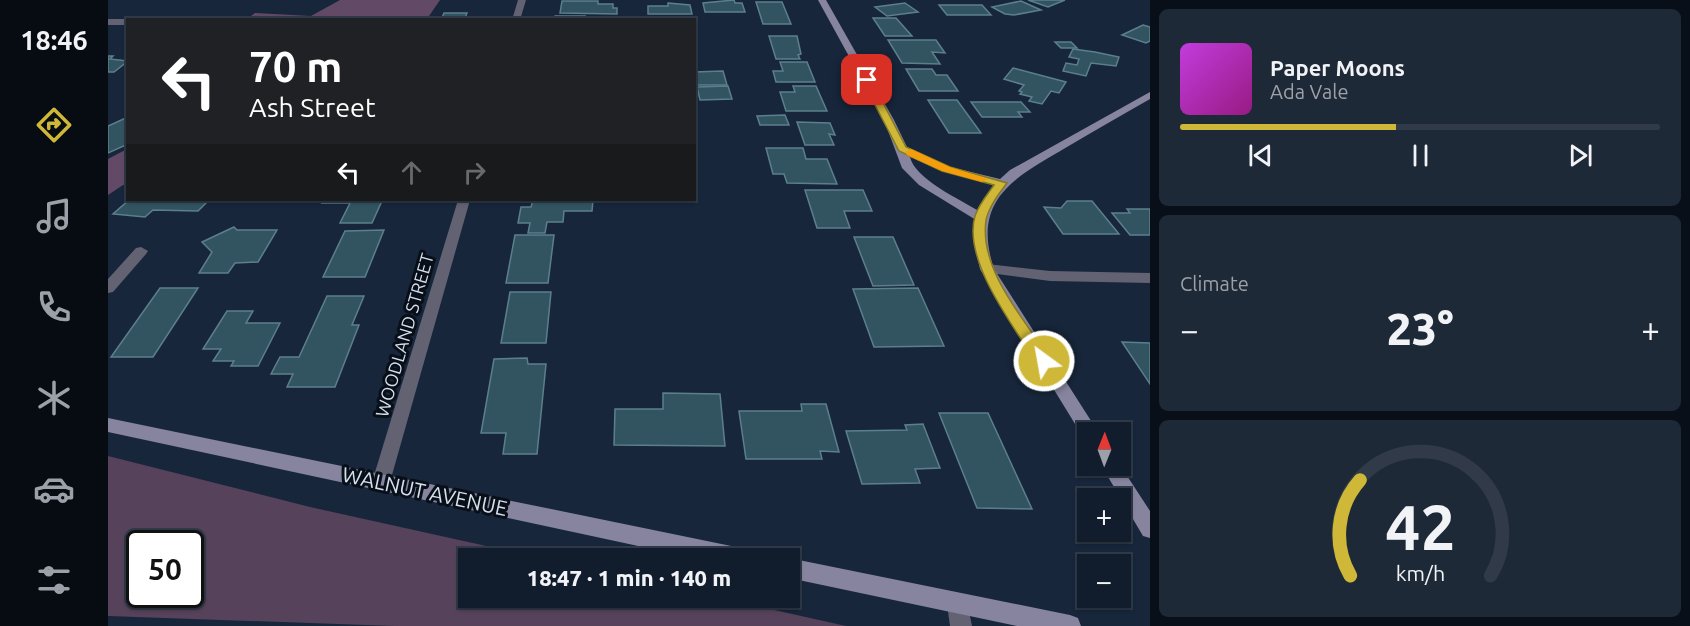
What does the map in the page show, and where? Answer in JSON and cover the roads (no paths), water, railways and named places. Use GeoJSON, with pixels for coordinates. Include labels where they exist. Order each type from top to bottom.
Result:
{"type":"FeatureCollection","features":[{"type":"Feature","properties":{"kind":"street"},"geometry":{"type":"LineString","coordinates":[[517,18],[522,0]]}},
{"type":"Feature","properties":{"kind":"street"},"geometry":{"type":"LineString","coordinates":[[822,0],[902,148],[906,166],[923,182],[981,218]]}},
{"type":"Feature","properties":{"kind":"street"},"geometry":{"type":"LineString","coordinates":[[108,22],[126,22]]}},
{"type":"Feature","properties":{"kind":"street"},"geometry":{"type":"LineString","coordinates":[[1083,422],[987,269],[979,240],[981,218],[988,201],[1001,183],[1014,173],[1150,95]]}},
{"type":"Feature","properties":{"kind":"street"},"geometry":{"type":"LineString","coordinates":[[902,148],[946,169],[1001,183]]}},
{"type":"Feature","properties":{"kind":"street","name":"WOODLAND STREET"},"geometry":{"type":"LineString","coordinates":[[381,482],[464,201]]}},
{"type":"Feature","properties":{"kind":"street"},"geometry":{"type":"LineString","coordinates":[[108,288],[141,251]]}},
{"type":"Feature","properties":{"kind":"street"},"geometry":{"type":"LineString","coordinates":[[987,269],[1050,276],[1150,278]]}},
{"type":"Feature","properties":{"kind":"street","name":"WALNUT AVENUE"},"geometry":{"type":"LineString","coordinates":[[108,424],[694,548]]}},
{"type":"Feature","properties":{"kind":"street"},"geometry":{"type":"LineString","coordinates":[[1117,476],[1150,529]]}},
{"type":"Feature","properties":{"kind":"street"},"geometry":{"type":"LineString","coordinates":[[800,570],[1070,626]]}},
{"type":"Feature","properties":{"kind":"street"},"geometry":{"type":"LineString","coordinates":[[958,604],[961,626]]}}]}
